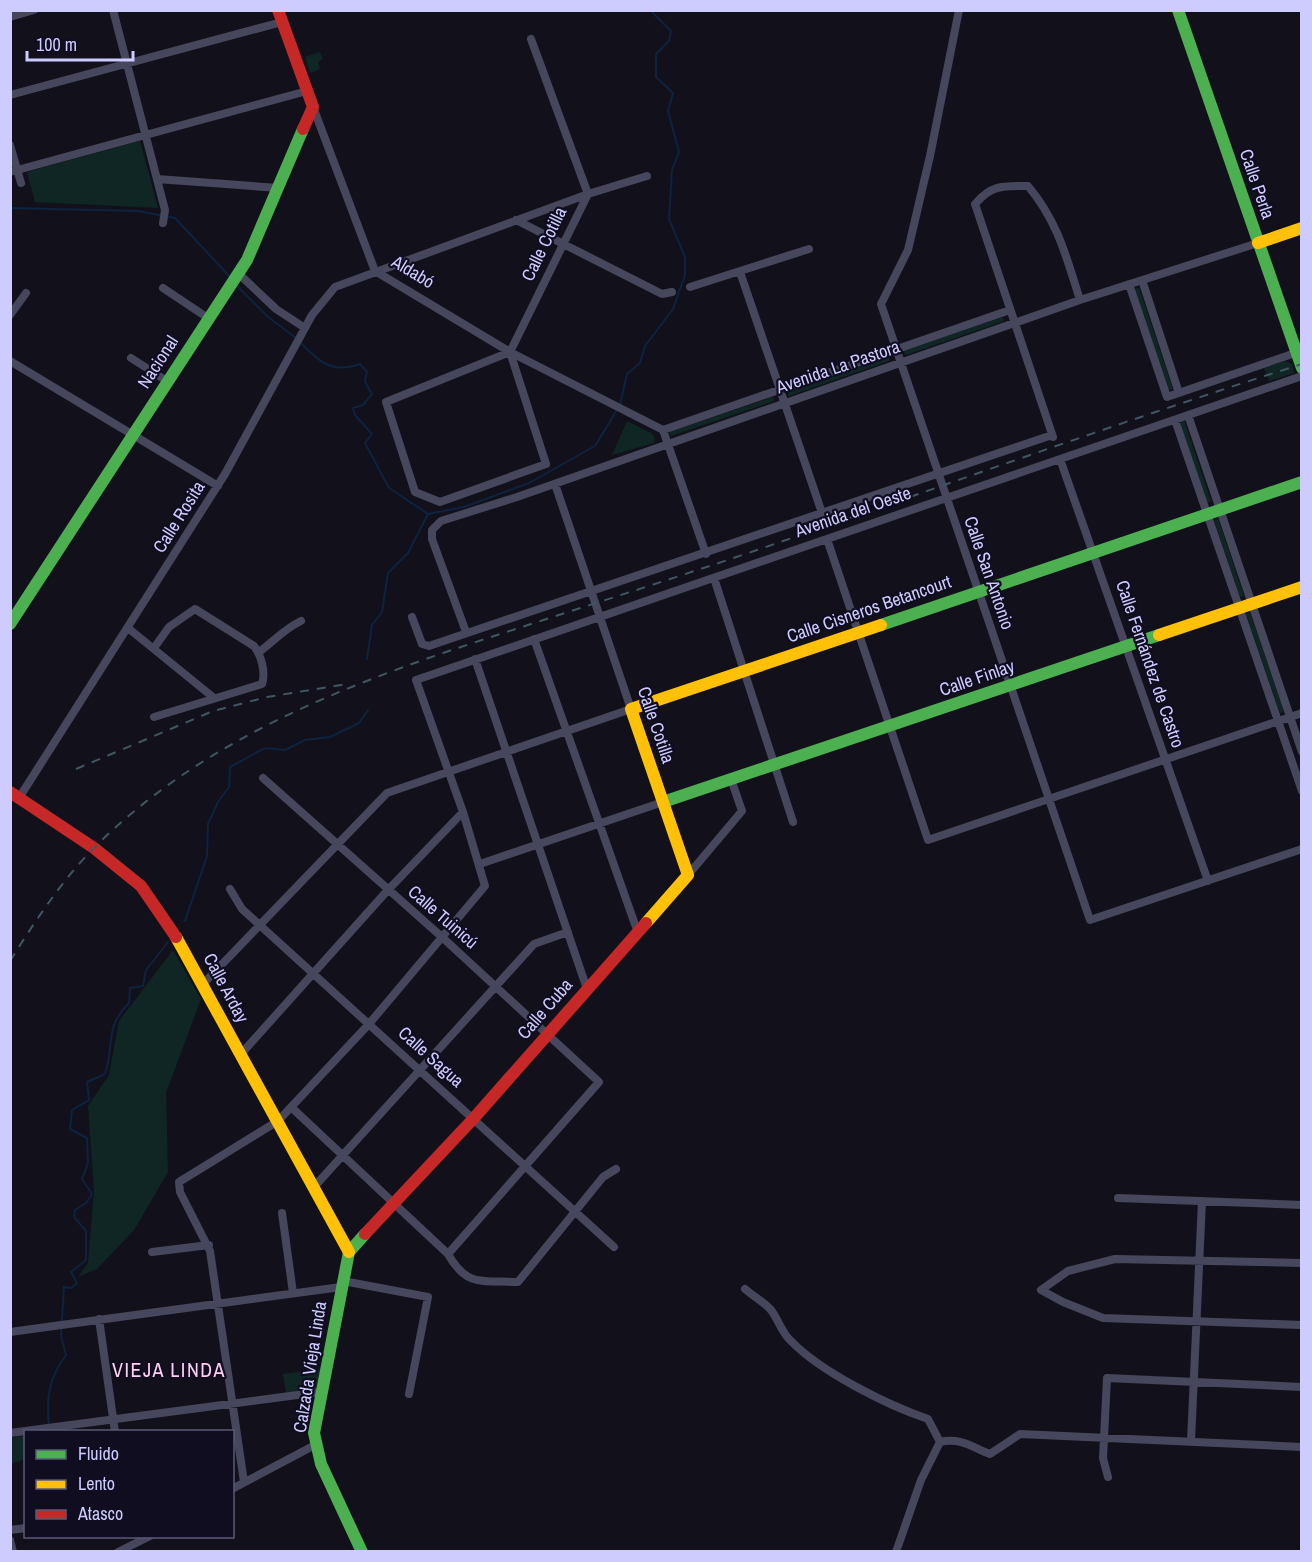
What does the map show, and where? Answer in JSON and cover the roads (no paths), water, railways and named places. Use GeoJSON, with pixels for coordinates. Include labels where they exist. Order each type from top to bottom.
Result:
{"type":"FeatureCollection","features":[{"type":"Feature","properties":{"kind":"street"},"geometry":{"type":"LineString","coordinates":[[10,17],[34,10]]}},
{"type":"Feature","properties":{"kind":"street"},"geometry":{"type":"LineString","coordinates":[[113,10],[165,210],[163,224]]}},
{"type":"Feature","properties":{"kind":"street","name":"Calle San Antonio"},"geometry":{"type":"LineString","coordinates":[[959,10],[930,156],[908,250],[881,304],[1090,920],[1208,881]]}},
{"type":"Feature","properties":{"kind":"street","name":"Calle Perla"},"geometry":{"type":"LineString","coordinates":[[1178,10],[1258,243],[1299,352],[1302,369]]}},
{"type":"Feature","properties":{"kind":"street"},"geometry":{"type":"LineString","coordinates":[[10,95],[128,64],[280,16]]}},
{"type":"Feature","properties":{"kind":"street","name":"Aldabó"},"geometry":{"type":"LineString","coordinates":[[280,16],[375,271],[510,352],[663,430]]}},
{"type":"Feature","properties":{"kind":"street","name":"Calle Cotilla"},"geometry":{"type":"LineString","coordinates":[[510,352],[588,194],[531,39]]}},
{"type":"Feature","properties":{"kind":"street"},"geometry":{"type":"LineString","coordinates":[[14,171],[307,91]]}},
{"type":"Feature","properties":{"kind":"street","name":"Nacional"},"geometry":{"type":"LineString","coordinates":[[10,624],[207,318],[238,276],[279,188],[313,106]]}},
{"type":"Feature","properties":{"kind":"street"},"geometry":{"type":"LineString","coordinates":[[10,145],[14,171],[21,183]]}},
{"type":"Feature","properties":{"kind":"street","name":"Calle Rosita"},"geometry":{"type":"LineString","coordinates":[[15,795],[128,628],[218,486],[303,332],[322,300],[335,287],[588,194],[647,176]]}},
{"type":"Feature","properties":{"kind":"street"},"geometry":{"type":"LineString","coordinates":[[157,179],[279,188]]}},
{"type":"Feature","properties":{"kind":"street"},"geometry":{"type":"LineString","coordinates":[[1014,322],[975,204],[986,192],[993,189],[1028,186],[1046,207],[1060,239],[1080,300]]}},
{"type":"Feature","properties":{"kind":"street"},"geometry":{"type":"LineString","coordinates":[[516,220],[662,294],[672,292]]}},
{"type":"Feature","properties":{"kind":"street"},"geometry":{"type":"LineString","coordinates":[[1258,243],[1302,228]]}},
{"type":"Feature","properties":{"kind":"street","name":"Avenida La Pastora"},"geometry":{"type":"LineString","coordinates":[[466,632],[432,539],[432,530],[441,521],[555,484],[1014,322],[1258,243]]}},
{"type":"Feature","properties":{"kind":"street"},"geometry":{"type":"LineString","coordinates":[[690,287],[809,249]]}},
{"type":"Feature","properties":{"kind":"street"},"geometry":{"type":"LineString","coordinates":[[740,272],[822,513]]}},
{"type":"Feature","properties":{"kind":"street"},"geometry":{"type":"LineString","coordinates":[[238,276],[303,332]]}},
{"type":"Feature","properties":{"kind":"street"},"geometry":{"type":"LineString","coordinates":[[1142,280],[1179,393]]}},
{"type":"Feature","properties":{"kind":"street"},"geometry":{"type":"LineString","coordinates":[[1129,284],[1167,396],[1299,352]]}},
{"type":"Feature","properties":{"kind":"street"},"geometry":{"type":"LineString","coordinates":[[163,288],[207,318]]}},
{"type":"Feature","properties":{"kind":"street"},"geometry":{"type":"LineString","coordinates":[[10,315],[26,293]]}},
{"type":"Feature","properties":{"kind":"street","name":"Avenida La Pastora"},"geometry":{"type":"LineString","coordinates":[[663,430],[1010,310]]}},
{"type":"Feature","properties":{"kind":"street","name":"Avenida del Oeste"},"geometry":{"type":"LineString","coordinates":[[412,617],[422,644],[429,645],[1053,436],[1014,322]]}},
{"type":"Feature","properties":{"kind":"street"},"geometry":{"type":"LineString","coordinates":[[510,352],[546,464],[440,502],[415,492],[386,402],[510,352]]}},
{"type":"Feature","properties":{"kind":"street"},"geometry":{"type":"LineString","coordinates":[[131,358],[167,381]]}},
{"type":"Feature","properties":{"kind":"street"},"geometry":{"type":"LineString","coordinates":[[10,361],[132,437],[218,486]]}},
{"type":"Feature","properties":{"kind":"street","name":"Avenida del Oeste"},"geometry":{"type":"LineString","coordinates":[[448,771],[416,680],[1302,376]]}},
{"type":"Feature","properties":{"kind":"street"},"geometry":{"type":"LineString","coordinates":[[1188,416],[1219,509],[1278,721],[1302,791]]}},
{"type":"Feature","properties":{"kind":"street"},"geometry":{"type":"LineString","coordinates":[[1175,420],[1207,513],[1302,752]]}},
{"type":"Feature","properties":{"kind":"street"},"geometry":{"type":"LineString","coordinates":[[663,430],[706,554]]}},
{"type":"Feature","properties":{"kind":"street","name":"Calle Fernández de Castro"},"geometry":{"type":"LineString","coordinates":[[1060,459],[1208,881]]}},
{"type":"Feature","properties":{"kind":"street","name":"Calle Cisneros Betancourt"},"geometry":{"type":"LineString","coordinates":[[204,983],[262,926],[387,793],[743,672],[858,630],[1302,482]]}},
{"type":"Feature","properties":{"kind":"street","name":"Calle Cotilla"},"geometry":{"type":"LineString","coordinates":[[555,484],[688,874]]}},
{"type":"Feature","properties":{"kind":"street"},"geometry":{"type":"LineString","coordinates":[[827,539],[928,840],[1302,713]]}},
{"type":"Feature","properties":{"kind":"street"},"geometry":{"type":"LineString","coordinates":[[714,578],[793,822]]}},
{"type":"Feature","properties":{"kind":"street","name":"Calle Finlay"},"geometry":{"type":"LineString","coordinates":[[663,802],[1302,587]]}},
{"type":"Feature","properties":{"kind":"street"},"geometry":{"type":"LineString","coordinates":[[154,648],[169,627],[195,609],[254,646],[259,652],[265,672],[262,684],[154,717]]}},
{"type":"Feature","properties":{"kind":"street"},"geometry":{"type":"LineString","coordinates":[[259,652],[277,639],[285,628],[300,621]]}},
{"type":"Feature","properties":{"kind":"street"},"geometry":{"type":"LineString","coordinates":[[128,628],[214,698]]}},
{"type":"Feature","properties":{"kind":"street"},"geometry":{"type":"LineString","coordinates":[[534,639],[637,930]]}},
{"type":"Feature","properties":{"kind":"street"},"geometry":{"type":"LineString","coordinates":[[476,659],[587,989]]}},
{"type":"Feature","properties":{"kind":"street"},"geometry":{"type":"LineString","coordinates":[[244,1482],[209,1245],[180,1192],[178,1182],[278,1121],[369,1024],[485,886],[480,864],[448,771]]}},
{"type":"Feature","properties":{"kind":"street","name":"Calle Tuinicú"},"geometry":{"type":"LineString","coordinates":[[263,778],[387,891],[548,1032],[599,1082],[524,1164]]}},
{"type":"Feature","properties":{"kind":"street","name":"Calle Cuba"},"geometry":{"type":"LineString","coordinates":[[350,1252],[474,1118],[741,811],[731,779]]}},
{"type":"Feature","properties":{"kind":"street","name":"Calle Arday"},"geometry":{"type":"LineString","coordinates":[[15,795],[94,848],[141,886],[167,921],[204,983],[350,1252]]}},
{"type":"Feature","properties":{"kind":"street"},"geometry":{"type":"LineString","coordinates":[[480,864],[663,802]]}},
{"type":"Feature","properties":{"kind":"street"},"geometry":{"type":"LineString","coordinates":[[241,1054],[387,891],[463,812]]}},
{"type":"Feature","properties":{"kind":"street"},"geometry":{"type":"LineString","coordinates":[[1208,881],[1302,849]]}},
{"type":"Feature","properties":{"kind":"street","name":"Calle Sagua"},"geometry":{"type":"LineString","coordinates":[[230,889],[242,909],[614,1246]]}},
{"type":"Feature","properties":{"kind":"street"},"geometry":{"type":"LineString","coordinates":[[314,1187],[534,944],[568,933]]}},
{"type":"Feature","properties":{"kind":"street"},"geometry":{"type":"LineString","coordinates":[[291,1107],[394,1202],[448,1254],[458,1271],[470,1279],[518,1282],[603,1177],[616,1169]]}},
{"type":"Feature","properties":{"kind":"street"},"geometry":{"type":"LineString","coordinates":[[448,1254],[524,1164]]}},
{"type":"Feature","properties":{"kind":"street"},"geometry":{"type":"LineString","coordinates":[[1118,1198],[1302,1205]]}},
{"type":"Feature","properties":{"kind":"street"},"geometry":{"type":"LineString","coordinates":[[1191,1441],[1202,1201]]}},
{"type":"Feature","properties":{"kind":"street"},"geometry":{"type":"LineString","coordinates":[[282,1213],[293,1293]]}},
{"type":"Feature","properties":{"kind":"street"},"geometry":{"type":"LineString","coordinates":[[152,1252],[209,1245]]}},
{"type":"Feature","properties":{"kind":"street","name":"Calzada Vieja Linda"},"geometry":{"type":"LineString","coordinates":[[350,1252],[320,1392],[315,1424],[315,1445],[321,1464],[362,1551]]}},
{"type":"Feature","properties":{"kind":"street"},"geometry":{"type":"LineString","coordinates":[[1302,1263],[1137,1258],[1100,1261],[1068,1271],[1041,1290],[1063,1302],[1103,1318],[1302,1324]]}},
{"type":"Feature","properties":{"kind":"street"},"geometry":{"type":"LineString","coordinates":[[10,1332],[293,1293],[342,1284],[428,1297],[409,1394]]}},
{"type":"Feature","properties":{"kind":"street"},"geometry":{"type":"LineString","coordinates":[[745,1290],[769,1308],[790,1341],[861,1388],[900,1409],[928,1419],[940,1442]]}},
{"type":"Feature","properties":{"kind":"street"},"geometry":{"type":"LineString","coordinates":[[99,1319],[115,1430]]}},
{"type":"Feature","properties":{"kind":"street"},"geometry":{"type":"LineString","coordinates":[[1108,1477],[1102,1458],[1107,1378],[1302,1387]]}},
{"type":"Feature","properties":{"kind":"street"},"geometry":{"type":"LineString","coordinates":[[32,1430],[320,1392]]}},
{"type":"Feature","properties":{"kind":"street"},"geometry":{"type":"LineString","coordinates":[[896,1551],[921,1480],[940,1442],[949,1439],[961,1441],[990,1454],[1020,1434],[1103,1436],[1302,1447]]}},
{"type":"Feature","properties":{"kind":"street"},"geometry":{"type":"LineString","coordinates":[[234,1488],[315,1445]]}},
{"type":"Feature","properties":{"kind":"street"},"geometry":{"type":"LineString","coordinates":[[118,1551],[146,1538]]}},
{"type":"Feature","properties":{"kind":"street"},"geometry":{"type":"LineString","coordinates":[[10,1540],[13,1551]]}},
{"type":"Feature","properties":{"kind":"waterway"},"geometry":{"type":"LineString","coordinates":[[620,405],[627,374],[640,363],[645,346],[673,309],[685,275],[685,257],[669,219],[672,170],[679,152],[668,111],[673,93],[656,77],[656,54],[669,41],[671,31],[650,10]]}},
{"type":"Feature","properties":{"kind":"waterway"},"geometry":{"type":"LineString","coordinates":[[10,208],[138,211],[175,218],[230,277]]}},
{"type":"Feature","properties":{"kind":"waterway"},"geometry":{"type":"LineString","coordinates":[[235,284],[268,317],[296,338]]}},
{"type":"Feature","properties":{"kind":"waterway"},"geometry":{"type":"LineString","coordinates":[[300,342],[313,355],[327,364],[341,368],[360,364],[367,372],[365,382],[372,394],[363,405],[353,408],[355,415],[372,434],[365,443],[389,488],[428,514],[464,507],[529,483],[595,446],[617,410]]}},
{"type":"Feature","properties":{"kind":"waterway"},"geometry":{"type":"LineString","coordinates":[[367,659],[372,625],[382,612],[388,573],[408,553],[428,514]]}},
{"type":"Feature","properties":{"kind":"waterway"},"geometry":{"type":"LineString","coordinates":[[185,921],[207,856],[208,824],[218,802],[229,787],[230,767],[265,748],[285,750],[305,740],[330,737],[359,723],[368,710]]}},
{"type":"Feature","properties":{"kind":"waterway"},"geometry":{"type":"LineString","coordinates":[[49,1426],[50,1388],[60,1363],[66,1355],[61,1336],[64,1287],[71,1288],[77,1283],[71,1272],[86,1260],[86,1231],[74,1217],[75,1210],[86,1203],[92,1194],[82,1179],[88,1163],[87,1138],[70,1129],[72,1110],[89,1100],[87,1082],[105,1074],[113,1028],[121,1012],[129,1003],[130,988],[143,986],[146,970],[168,942]]}},
{"type":"Feature","properties":{"kind":"railway"},"geometry":{"type":"LineString","coordinates":[[10,961],[64,882],[103,839],[149,799],[198,765],[249,735],[303,708],[414,663],[728,560],[1097,432],[1302,364]]}},
{"type":"Feature","properties":{"kind":"railway"},"geometry":{"type":"LineString","coordinates":[[76,769],[213,711],[267,697],[347,684]]}},
{"type":"Feature","properties":{"kind":"district","name":"VIEJA LINDA"},"geometry":{"type":"Point","coordinates":[169,1370]}}]}
